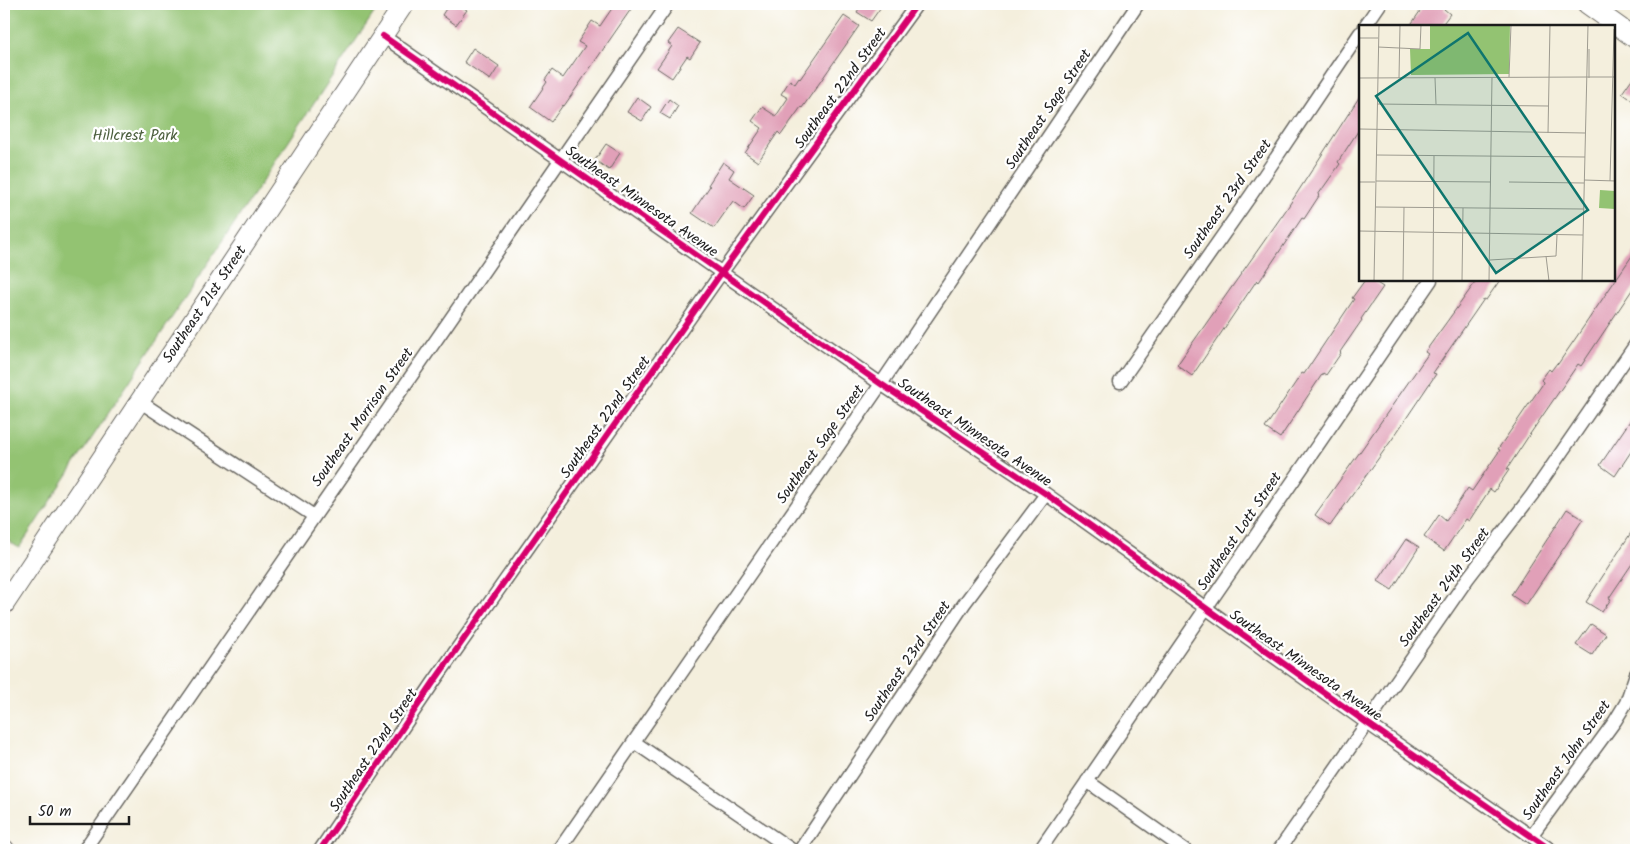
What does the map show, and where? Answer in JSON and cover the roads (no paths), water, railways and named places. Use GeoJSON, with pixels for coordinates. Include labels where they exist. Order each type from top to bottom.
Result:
{"type":"FeatureCollection","features":[{"type":"Feature","properties":{"kind":"main road","name":"Southeast 21st Street"},"geometry":{"type":"LineString","coordinates":[[4,605],[404,4]]}},
{"type":"Feature","properties":{"kind":"main road"},"geometry":{"type":"LineString","coordinates":[[1587,4],[1607,23]]}},
{"type":"Feature","properties":{"kind":"main road"},"geometry":{"type":"LineString","coordinates":[[1615,27],[1636,39]]}},
{"type":"Feature","properties":{"kind":"street","name":"Southeast Morrison Street"},"geometry":{"type":"LineString","coordinates":[[84,850],[668,4]]}},
{"type":"Feature","properties":{"kind":"street","name":"Southeast 22nd Street"},"geometry":{"type":"LineString","coordinates":[[320,850],[433,683],[722,272],[917,4]]}},
{"type":"Feature","properties":{"kind":"street","name":"Southeast Sage Street"},"geometry":{"type":"LineString","coordinates":[[559,850],[881,384],[1138,4]]}},
{"type":"Feature","properties":{"kind":"street"},"geometry":{"type":"LineString","coordinates":[[1366,25],[1380,4]]}},
{"type":"Feature","properties":{"kind":"street","name":"Southeast 23rd Street"},"geometry":{"type":"LineString","coordinates":[[1120,382],[1251,195],[1359,35]]}},
{"type":"Feature","properties":{"kind":"street","name":"Southeast Minnesota Avenue"},"geometry":{"type":"LineString","coordinates":[[383,36],[881,384],[1046,494],[1367,723],[1551,850]]}},
{"type":"Feature","properties":{"kind":"street","name":"Southeast Lott Street"},"geometry":{"type":"LineString","coordinates":[[1040,850],[1430,281]]}},
{"type":"Feature","properties":{"kind":"street","name":"Southeast 24th Street"},"geometry":{"type":"LineString","coordinates":[[1279,850],[1468,578],[1560,457],[1636,344]]}},
{"type":"Feature","properties":{"kind":"street"},"geometry":{"type":"LineString","coordinates":[[140,401],[314,516]]}},
{"type":"Feature","properties":{"kind":"street","name":"Southeast 23rd Street"},"geometry":{"type":"LineString","coordinates":[[800,850],[964,604],[1046,494]]}},
{"type":"Feature","properties":{"kind":"street","name":"Southeast John Street"},"geometry":{"type":"LineString","coordinates":[[1531,836],[1615,721],[1626,703],[1636,674]]}},
{"type":"Feature","properties":{"kind":"street"},"geometry":{"type":"LineString","coordinates":[[634,742],[792,850]]}},
{"type":"Feature","properties":{"kind":"street"},"geometry":{"type":"LineString","coordinates":[[1087,781],[1185,850]]}},
{"type":"Feature","properties":{"kind":"park label","name":"Hillcrest Park"},"geometry":{"type":"Point","coordinates":[135,135]}}]}
